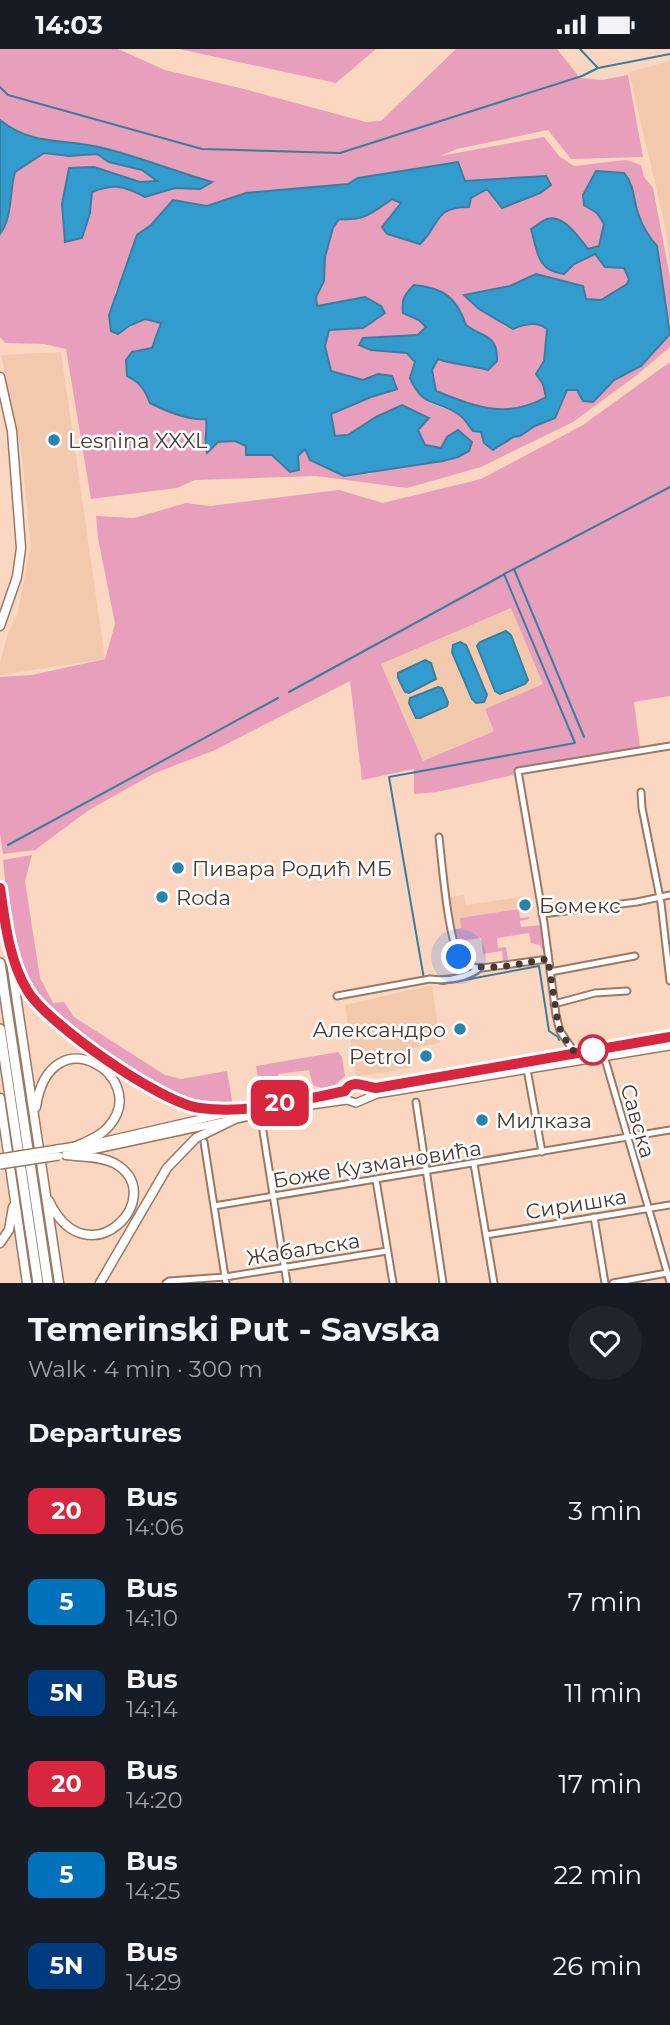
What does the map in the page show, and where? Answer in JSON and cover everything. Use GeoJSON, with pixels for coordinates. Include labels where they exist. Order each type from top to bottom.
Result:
{"type":"FeatureCollection","features":[{"type":"Feature","properties":{"kind":"highway"},"geometry":{"type":"LineString","coordinates":[[0,963],[48,1283]]}},
{"type":"Feature","properties":{"kind":"highway"},"geometry":{"type":"LineString","coordinates":[[0,1029],[38,1283]]}},
{"type":"Feature","properties":{"kind":"main road"},"geometry":{"type":"LineString","coordinates":[[0,377],[12,431],[21,548],[17,577],[0,626]]}},
{"type":"Feature","properties":{"kind":"main road"},"geometry":{"type":"LineString","coordinates":[[0,888],[58,1283]]}},
{"type":"Feature","properties":{"kind":"main road"},"geometry":{"type":"LineString","coordinates":[[8,937],[27,992],[56,1024],[170,1100],[236,1115],[346,1100],[356,1103],[377,1094],[527,1069],[670,1037]]}},
{"type":"Feature","properties":{"kind":"main road"},"geometry":{"type":"LineString","coordinates":[[346,1100],[345,1091],[348,1085],[353,1083],[376,1088],[575,1053],[670,1046]]}},
{"type":"Feature","properties":{"kind":"main road"},"geometry":{"type":"LineString","coordinates":[[34,1117],[42,1081],[56,1066],[65,1061],[79,1059],[93,1062],[113,1078],[119,1102],[115,1116],[99,1134],[63,1152]]}},
{"type":"Feature","properties":{"kind":"main road"},"geometry":{"type":"LineString","coordinates":[[363,1086],[364,1098]]}},
{"type":"Feature","properties":{"kind":"main road"},"geometry":{"type":"LineString","coordinates":[[0,1165],[345,1091]]}},
{"type":"Feature","properties":{"kind":"main road"},"geometry":{"type":"LineString","coordinates":[[0,1098],[27,1283]]}},
{"type":"Feature","properties":{"kind":"main road"},"geometry":{"type":"LineString","coordinates":[[100,1283],[175,1158],[196,1138],[236,1115]]}},
{"type":"Feature","properties":{"kind":"main road"},"geometry":{"type":"LineString","coordinates":[[0,1158],[63,1152],[102,1159],[115,1164],[123,1171],[130,1182],[133,1195],[127,1219],[108,1234],[93,1238],[83,1237],[61,1223],[46,1192]]}},
{"type":"Feature","properties":{"kind":"main road"},"geometry":{"type":"LineString","coordinates":[[0,1243],[10,1224],[14,1193]]}},
{"type":"Feature","properties":{"kind":"street"},"geometry":{"type":"LineString","coordinates":[[575,1053],[560,1031],[554,1004],[518,771],[670,746]]}},
{"type":"Feature","properties":{"kind":"street"},"geometry":{"type":"LineString","coordinates":[[641,792],[668,942],[670,981]]}},
{"type":"Feature","properties":{"kind":"street"},"geometry":{"type":"LineString","coordinates":[[439,837],[449,915],[456,949],[462,961],[481,968],[548,959]]}},
{"type":"Feature","properties":{"kind":"street"},"geometry":{"type":"LineString","coordinates":[[542,914],[670,895]]}},
{"type":"Feature","properties":{"kind":"street"},"geometry":{"type":"LineString","coordinates":[[550,972],[635,956]]}},
{"type":"Feature","properties":{"kind":"street"},"geometry":{"type":"LineString","coordinates":[[337,996],[427,980],[445,981],[463,977],[481,968]]}},
{"type":"Feature","properties":{"kind":"street"},"geometry":{"type":"LineString","coordinates":[[554,1004],[595,993],[627,991]]}},
{"type":"Feature","properties":{"kind":"street","name":"Савска"},"geometry":{"type":"LineString","coordinates":[[602,1053],[670,1282]]}},
{"type":"Feature","properties":{"kind":"street"},"geometry":{"type":"LineString","coordinates":[[527,1069],[542,1152]]}},
{"type":"Feature","properties":{"kind":"street"},"geometry":{"type":"LineString","coordinates":[[416,1103],[443,1283]]}},
{"type":"Feature","properties":{"kind":"street"},"geometry":{"type":"LineString","coordinates":[[262,1125],[287,1283]]}},
{"type":"Feature","properties":{"kind":"street","name":"Боже Кузмановића"},"geometry":{"type":"LineString","coordinates":[[214,1206],[670,1131]]}},
{"type":"Feature","properties":{"kind":"street"},"geometry":{"type":"LineString","coordinates":[[204,1142],[225,1280]]}},
{"type":"Feature","properties":{"kind":"street"},"geometry":{"type":"LineString","coordinates":[[474,1164],[494,1283]]}},
{"type":"Feature","properties":{"kind":"street"},"geometry":{"type":"LineString","coordinates":[[376,1180],[393,1283]]}},
{"type":"Feature","properties":{"kind":"street","name":"Сиришка"},"geometry":{"type":"LineString","coordinates":[[486,1235],[670,1205]]}},
{"type":"Feature","properties":{"kind":"street"},"geometry":{"type":"LineString","coordinates":[[594,1217],[606,1283]]}},
{"type":"Feature","properties":{"kind":"street","name":"Жабаљска"},"geometry":{"type":"LineString","coordinates":[[166,1283],[205,1277],[225,1280],[387,1251]]}},
{"type":"Feature","properties":{"kind":"street"},"geometry":{"type":"LineString","coordinates":[[613,1283],[667,1273]]}},
{"type":"Feature","properties":{"kind":"shaded area"},"geometry":{"type":"Polygon","coordinates":[[[0,49],[118,49],[165,70],[366,122],[381,121],[456,49],[557,49],[580,78],[602,80],[628,75],[643,157],[571,159],[548,130],[457,149],[440,156],[544,137],[560,157],[574,166],[626,160],[641,165],[644,177],[653,188],[670,277],[670,323],[664,304],[657,246],[638,216],[631,181],[597,213],[604,224],[599,246],[588,249],[567,225],[531,229],[540,262],[564,274],[574,264],[595,254],[605,267],[624,268],[629,279],[627,284],[601,300],[586,299],[568,282],[536,274],[510,286],[465,296],[499,319],[504,326],[513,329],[535,324],[548,329],[544,361],[536,374],[543,384],[546,397],[531,404],[504,409],[477,405],[436,391],[432,370],[438,359],[488,370],[459,307],[403,313],[419,320],[426,327],[418,336],[363,338],[360,345],[371,350],[406,353],[415,362],[430,403],[459,414],[473,431],[503,442],[554,418],[567,390],[578,390],[593,402],[614,380],[641,366],[670,334],[670,347],[573,422],[481,467],[407,488],[316,476],[195,480],[177,488],[91,499],[66,349],[43,344],[5,343],[0,337],[0,234],[9,212],[15,172],[44,153],[69,156],[97,154],[109,162],[142,170],[158,181],[140,182],[94,167],[62,204],[66,242],[90,213],[92,192],[119,187],[145,197],[175,188],[200,189],[211,182],[101,147],[46,142],[7,126],[0,120],[0,49]],[[546,176],[465,181],[358,178],[348,184],[246,193],[207,206],[172,200],[151,225],[137,235],[127,268],[115,292],[118,334],[145,319],[161,323],[152,348],[132,352],[135,380],[168,412],[197,420],[206,418],[204,445],[235,441],[246,446],[246,455],[298,456],[305,449],[369,474],[443,461],[447,437],[441,448],[425,445],[418,430],[429,418],[376,417],[348,435],[335,436],[331,414],[397,389],[378,374],[363,380],[331,371],[324,346],[329,330],[363,328],[365,297],[316,307],[316,297],[324,281],[325,257],[333,228],[339,219],[355,219],[367,215],[392,199],[401,203],[382,226],[425,239],[442,215],[453,209],[469,207],[471,198],[487,189],[502,208],[540,193],[551,185],[546,176]]]}},
{"type":"Feature","properties":{"kind":"shaded area"},"geometry":{"type":"Polygon","coordinates":[[[179,49],[376,49],[336,83],[179,49]]]}},
{"type":"Feature","properties":{"kind":"shaded area"},"geometry":{"type":"Polygon","coordinates":[[[670,61],[670,262],[664,222],[629,72],[670,61]]]}},
{"type":"Feature","properties":{"kind":"shaded area"},"geometry":{"type":"Polygon","coordinates":[[[61,352],[105,659],[0,675],[0,662],[8,633],[17,615],[31,545],[21,449],[1,355],[61,352]]]}},
{"type":"Feature","properties":{"kind":"shaded area"},"geometry":{"type":"Polygon","coordinates":[[[670,362],[670,696],[634,702],[640,747],[437,792],[414,794],[414,769],[362,780],[350,681],[215,750],[155,773],[89,810],[35,850],[3,854],[0,833],[0,677],[32,675],[105,659],[115,624],[96,516],[134,518],[186,503],[210,506],[339,490],[383,503],[481,479],[583,425],[670,362]],[[511,608],[381,664],[423,761],[494,731],[485,709],[543,684],[511,608]]]}},
{"type":"Feature","properties":{"kind":"shaded area"},"geometry":{"type":"Polygon","coordinates":[[[511,608],[543,684],[486,709],[495,730],[423,761],[381,664],[511,608]]]}},
{"type":"Feature","properties":{"kind":"shaded area"},"geometry":{"type":"Polygon","coordinates":[[[32,855],[25,881],[40,978],[53,1003],[64,1002],[74,1017],[165,1075],[181,1079],[227,1071],[233,1106],[205,1105],[159,1087],[52,1013],[35,996],[21,971],[17,957],[3,860],[32,855]]]}},
{"type":"Feature","properties":{"kind":"shaded area"},"geometry":{"type":"Polygon","coordinates":[[[464,895],[466,905],[526,896],[528,907],[461,918],[462,928],[455,929],[450,897],[464,895]]]}},
{"type":"Feature","properties":{"kind":"shaded area"},"geometry":{"type":"Polygon","coordinates":[[[519,909],[520,918],[529,917],[520,921],[521,927],[542,925],[545,955],[540,945],[531,943],[529,933],[497,938],[498,948],[506,947],[508,960],[538,958],[503,962],[502,951],[483,954],[481,938],[466,940],[467,952],[463,953],[455,929],[461,928],[460,918],[519,909]]]}},
{"type":"Feature","properties":{"kind":"shaded area"},"geometry":{"type":"Polygon","coordinates":[[[432,985],[440,1043],[408,1049],[411,1068],[356,1077],[345,1005],[432,985]]]}},
{"type":"Feature","properties":{"kind":"shaded area"},"geometry":{"type":"Polygon","coordinates":[[[338,1052],[342,1057],[345,1076],[335,1085],[333,1092],[313,1085],[309,1070],[278,1074],[279,1082],[269,1085],[262,1103],[256,1066],[338,1052]]]}},
{"type":"Feature","properties":{"kind":"water"},"geometry":{"type":"Polygon","coordinates":[[[0,120],[12,129],[38,138],[103,148],[212,182],[200,189],[175,188],[145,197],[119,187],[92,192],[90,213],[82,238],[65,242],[62,204],[69,168],[94,167],[140,182],[157,181],[142,170],[109,162],[97,154],[69,156],[44,153],[15,172],[9,212],[0,234],[0,120]]]}},
{"type":"Feature","properties":{"kind":"water"},"geometry":{"type":"Polygon","coordinates":[[[458,162],[465,181],[546,176],[551,185],[540,193],[502,208],[487,189],[471,198],[469,207],[443,213],[420,244],[387,234],[382,227],[401,203],[392,199],[361,217],[339,219],[333,228],[325,257],[324,281],[316,297],[317,306],[365,297],[381,306],[385,313],[363,328],[329,330],[325,346],[331,371],[363,380],[378,374],[392,376],[397,389],[331,414],[335,436],[348,435],[376,417],[402,405],[429,418],[418,430],[425,445],[441,448],[447,437],[458,430],[472,442],[469,451],[443,461],[344,476],[310,460],[305,449],[298,456],[299,470],[290,472],[272,455],[246,455],[246,446],[235,441],[218,442],[207,453],[206,419],[185,417],[150,403],[141,387],[127,376],[126,360],[132,352],[152,348],[161,323],[145,319],[118,334],[111,331],[109,315],[137,235],[151,225],[173,200],[207,206],[246,193],[348,184],[358,178],[458,162]]]}},
{"type":"Feature","properties":{"kind":"water"},"geometry":{"type":"Polygon","coordinates":[[[596,171],[624,173],[630,183],[641,220],[657,246],[670,334],[641,366],[614,380],[593,402],[583,401],[577,390],[567,390],[555,418],[513,437],[493,450],[484,443],[481,432],[473,431],[465,420],[450,409],[430,402],[420,394],[410,378],[415,362],[407,353],[371,350],[359,345],[363,338],[418,335],[426,327],[419,320],[403,313],[403,300],[414,285],[433,289],[453,301],[466,325],[492,341],[497,352],[497,361],[488,370],[438,359],[432,370],[436,391],[477,406],[504,409],[531,404],[546,397],[543,384],[536,374],[544,361],[547,329],[531,324],[513,329],[479,309],[464,295],[510,286],[536,274],[583,286],[586,299],[601,300],[627,284],[629,279],[624,268],[605,267],[595,254],[574,264],[564,274],[555,272],[543,264],[535,245],[531,229],[553,218],[565,223],[588,249],[599,246],[604,224],[597,213],[584,205],[583,195],[596,171]]]}},
{"type":"Feature","properties":{"kind":"water"},"geometry":{"type":"Polygon","coordinates":[[[506,631],[511,635],[528,680],[525,684],[500,694],[495,691],[477,646],[480,642],[506,631]]]}},
{"type":"Feature","properties":{"kind":"water"},"geometry":{"type":"Polygon","coordinates":[[[460,642],[466,645],[487,695],[484,702],[476,703],[472,699],[452,652],[453,645],[460,642]]]}},
{"type":"Feature","properties":{"kind":"water"},"geometry":{"type":"Polygon","coordinates":[[[425,660],[431,663],[436,679],[409,693],[405,692],[398,673],[425,660]]]}},
{"type":"Feature","properties":{"kind":"water"},"geometry":{"type":"Polygon","coordinates":[[[438,687],[442,688],[447,706],[416,718],[409,703],[410,698],[438,687]]]}},
{"type":"Feature","properties":{"kind":"waterway"},"geometry":{"type":"LineString","coordinates":[[580,49],[598,68],[670,54]]}},
{"type":"Feature","properties":{"kind":"waterway"},"geometry":{"type":"LineString","coordinates":[[0,87],[8,95],[202,149],[340,153],[582,76],[598,68]]}},
{"type":"Feature","properties":{"kind":"waterway"},"geometry":{"type":"LineString","coordinates":[[584,737],[514,569],[670,487]]}},
{"type":"Feature","properties":{"kind":"waterway"},"geometry":{"type":"LineString","coordinates":[[424,979],[389,777],[575,743],[504,574],[514,569]]}},
{"type":"Feature","properties":{"kind":"waterway"},"geometry":{"type":"LineString","coordinates":[[289,692],[503,575]]}},
{"type":"Feature","properties":{"kind":"waterway"},"geometry":{"type":"LineString","coordinates":[[8,845],[278,698]]}},
{"type":"Feature","properties":{"kind":"waterway"},"geometry":{"type":"LineString","coordinates":[[433,982],[443,984],[539,966],[549,1031],[559,1040]]}},
{"type":"Feature","properties":{"kind":"bus line","name":"20"},"geometry":{"type":"LineString","coordinates":[[0,888],[8,937],[20,977],[27,992],[40,1008],[56,1024],[155,1091],[176,1103],[191,1107],[239,1110],[345,1091],[348,1085],[353,1083],[376,1088],[670,1037]]}},
{"type":"Feature","properties":{"kind":"place","name":"Lesnina XXXL"},"geometry":{"type":"Point","coordinates":[54,440]}},
{"type":"Feature","properties":{"kind":"place","name":"Пивара Родић МБ"},"geometry":{"type":"Point","coordinates":[178,868]}},
{"type":"Feature","properties":{"kind":"place","name":"Roda"},"geometry":{"type":"Point","coordinates":[162,897]}},
{"type":"Feature","properties":{"kind":"place","name":"Бомекс"},"geometry":{"type":"Point","coordinates":[525,905]}},
{"type":"Feature","properties":{"kind":"place","name":"Александро"},"geometry":{"type":"Point","coordinates":[460,1029]}},
{"type":"Feature","properties":{"kind":"place","name":"Petrol"},"geometry":{"type":"Point","coordinates":[426,1056]}},
{"type":"Feature","properties":{"kind":"place","name":"Милказа"},"geometry":{"type":"Point","coordinates":[482,1120]}},
{"type":"Feature","properties":{"kind":"route"},"geometry":{"type":"LineString","coordinates":[[459,957],[466,964],[481,968],[548,959],[560,1031],[575,1053],[601,1049],[593,1050]]}}]}
